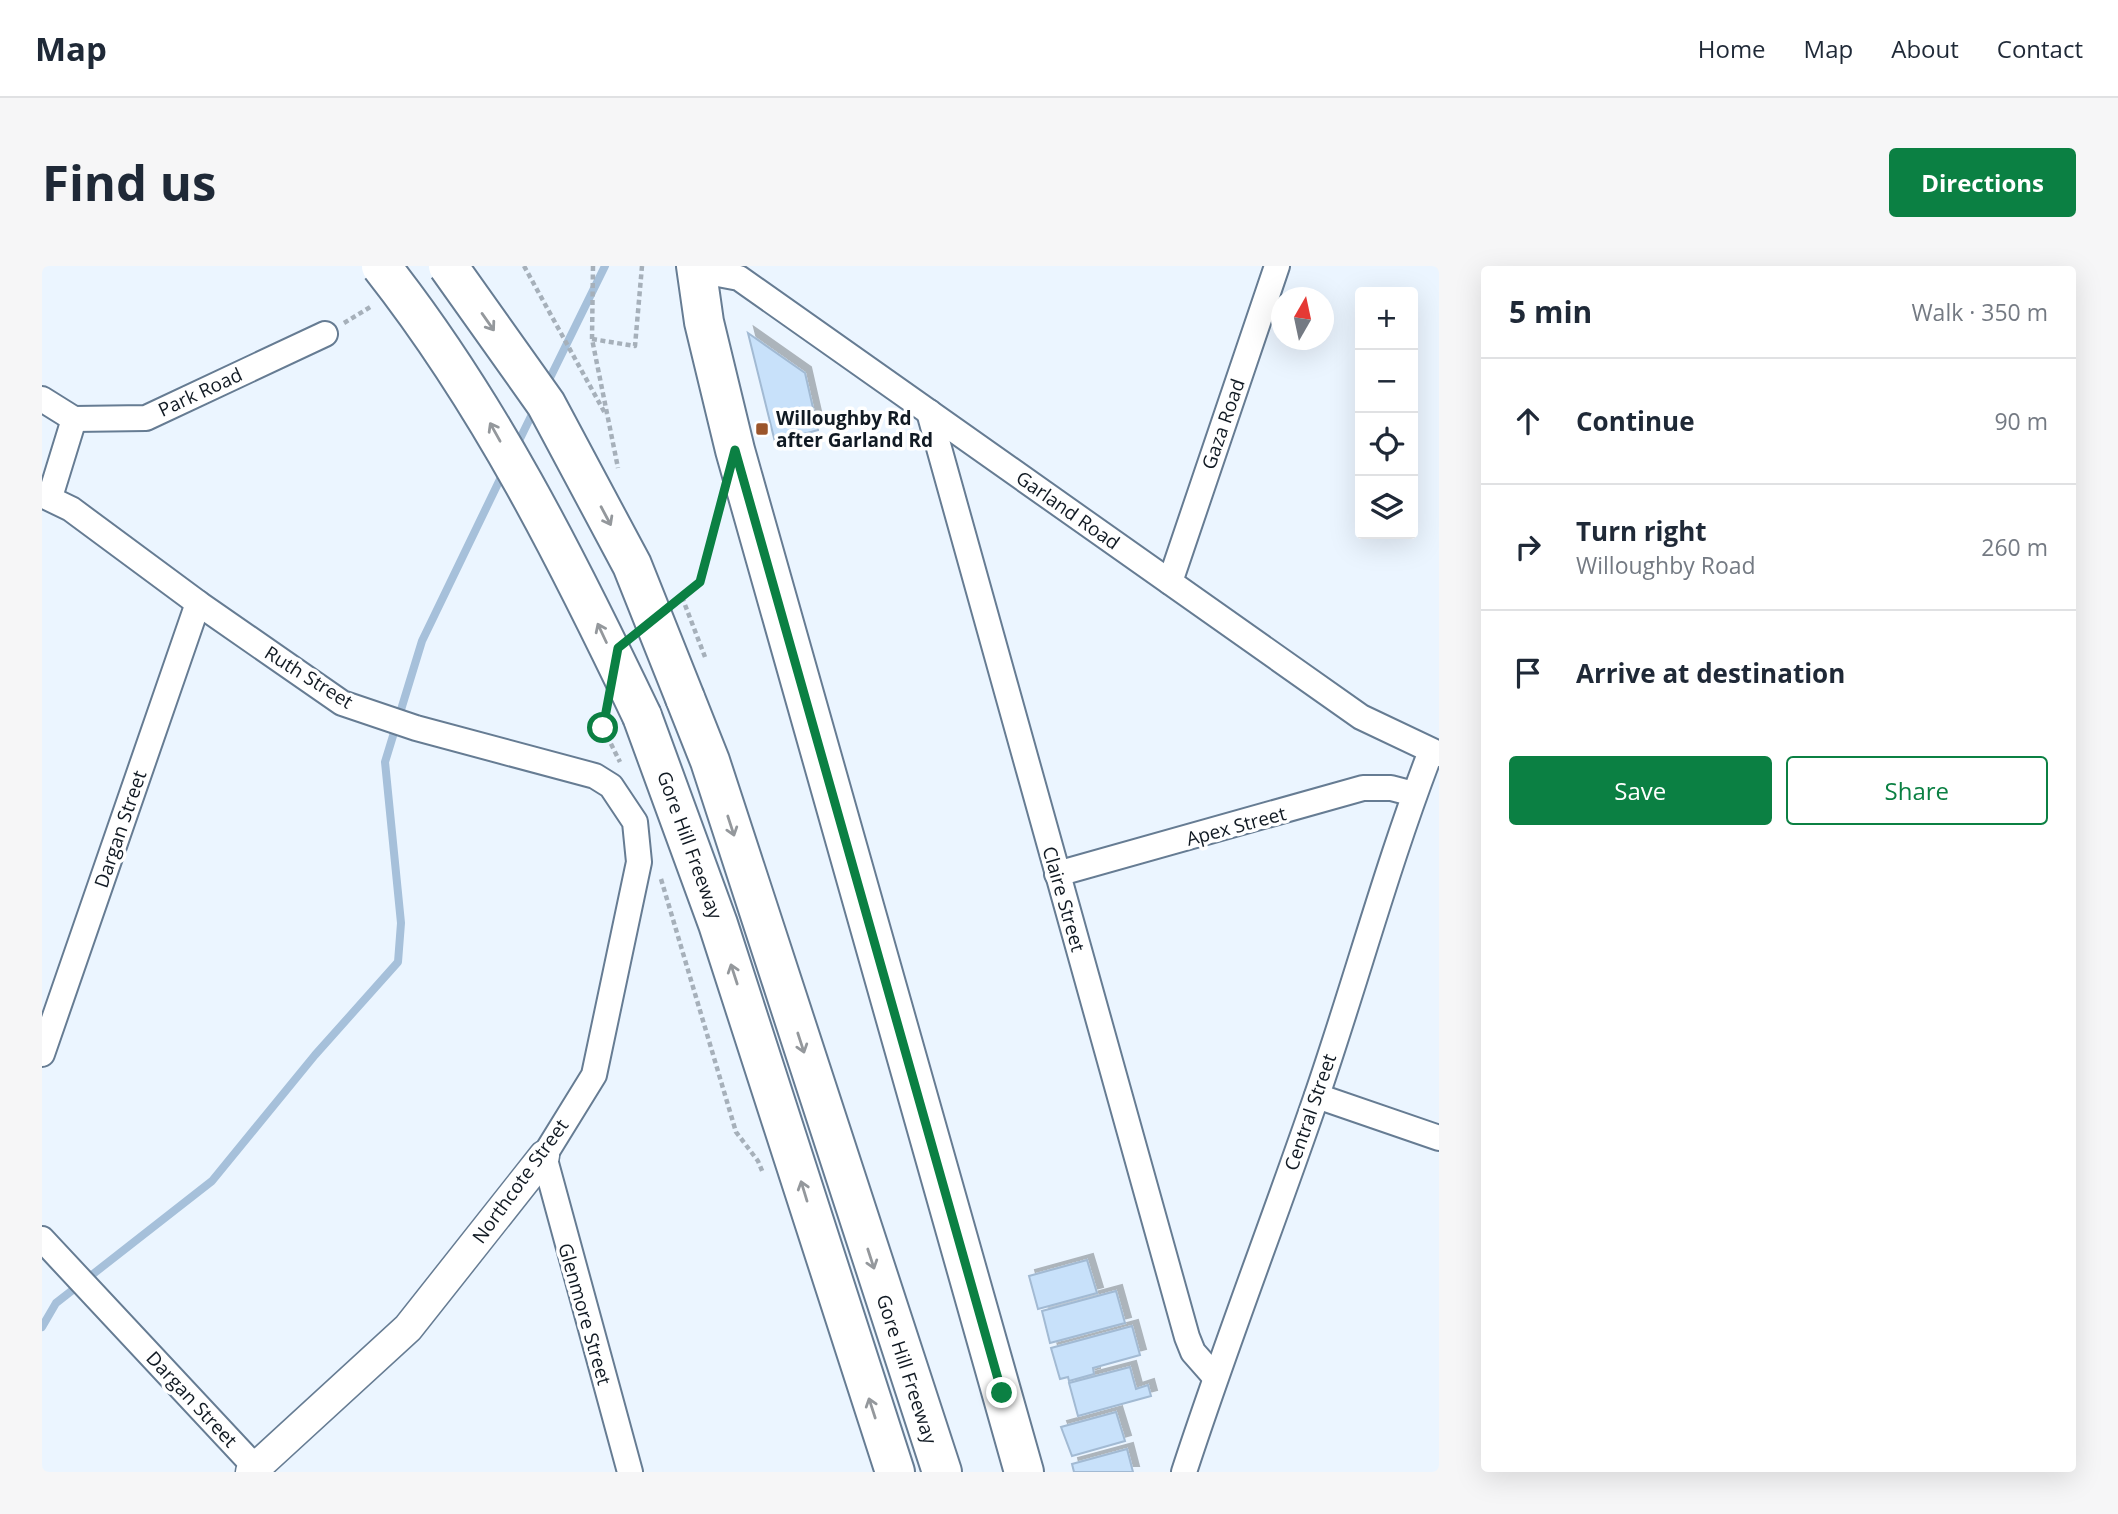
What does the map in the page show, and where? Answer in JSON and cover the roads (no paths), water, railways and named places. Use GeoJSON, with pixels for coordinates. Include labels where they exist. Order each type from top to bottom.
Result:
{"type":"FeatureCollection","features":[{"type":"Feature","properties":{"kind":"main road","name":"Gore Hill Freeway"},"geometry":{"type":"LineString","coordinates":[[381,266],[416,310],[485,414],[583,592],[642,716],[710,901],[895,1472]]}},
{"type":"Feature","properties":{"kind":"main road","name":"Gore Hill Freeway"},"geometry":{"type":"LineString","coordinates":[[448,266],[546,404],[632,565],[710,761],[942,1472]]}},
{"type":"Feature","properties":{"kind":"main road"},"geometry":{"type":"LineString","coordinates":[[696,268],[704,322],[735,450],[1024,1472]]}},
{"type":"Feature","properties":{"kind":"street","name":"Gaza Road"},"geometry":{"type":"LineString","coordinates":[[1170,582],[1277,266]]}},
{"type":"Feature","properties":{"kind":"street","name":"Garland Road"},"geometry":{"type":"LineString","coordinates":[[696,268],[739,278],[1361,717],[1435,752]]}},
{"type":"Feature","properties":{"kind":"street","name":"Park Road"},"geometry":{"type":"LineString","coordinates":[[74,419],[146,418],[325,334]]}},
{"type":"Feature","properties":{"kind":"street"},"geometry":{"type":"LineString","coordinates":[[42,399],[74,419],[46,496]]}},
{"type":"Feature","properties":{"kind":"street","name":"Claire Street"},"geometry":{"type":"LineString","coordinates":[[929,412],[1187,1337],[1194,1352],[1215,1377]]}},
{"type":"Feature","properties":{"kind":"street","name":"Ruth Street"},"geometry":{"type":"LineString","coordinates":[[46,496],[71,509],[198,603],[342,703],[416,728],[614,776]]}},
{"type":"Feature","properties":{"kind":"street","name":"Dargan Street"},"geometry":{"type":"LineString","coordinates":[[42,1054],[198,603]]}},
{"type":"Feature","properties":{"kind":"street","name":"Central Street"},"geometry":{"type":"LineString","coordinates":[[1184,1472],[1215,1377],[1317,1096],[1390,860],[1414,794],[1435,752]]}},
{"type":"Feature","properties":{"kind":"street","name":"Northcote Street"},"geometry":{"type":"LineString","coordinates":[[253,1469],[408,1328],[544,1156],[594,1075],[639,862],[635,822],[618,794],[614,776]]}},
{"type":"Feature","properties":{"kind":"street","name":"Apex Street"},"geometry":{"type":"LineString","coordinates":[[1057,874],[1363,788],[1391,788],[1414,794]]}},
{"type":"Feature","properties":{"kind":"street"},"geometry":{"type":"LineString","coordinates":[[1317,1096],[1439,1139]]}},
{"type":"Feature","properties":{"kind":"street","name":"Glenmore Street"},"geometry":{"type":"LineString","coordinates":[[544,1156],[630,1472]]}},
{"type":"Feature","properties":{"kind":"street","name":"Dargan Street"},"geometry":{"type":"LineString","coordinates":[[42,1239],[253,1469]]}},
{"type":"Feature","properties":{"kind":"waterway"},"geometry":{"type":"LineString","coordinates":[[547,384],[605,266]]}},
{"type":"Feature","properties":{"kind":"waterway"},"geometry":{"type":"LineString","coordinates":[[516,447],[535,408]]}},
{"type":"Feature","properties":{"kind":"waterway"},"geometry":{"type":"LineString","coordinates":[[42,1327],[56,1303],[212,1181],[315,1055],[398,962],[401,923],[385,762],[422,641],[504,471]]}},
{"type":"Feature","properties":{"kind":"place","name":"Willoughby Rd after Garland Rd"},"geometry":{"type":"Point","coordinates":[762,429]}}]}
